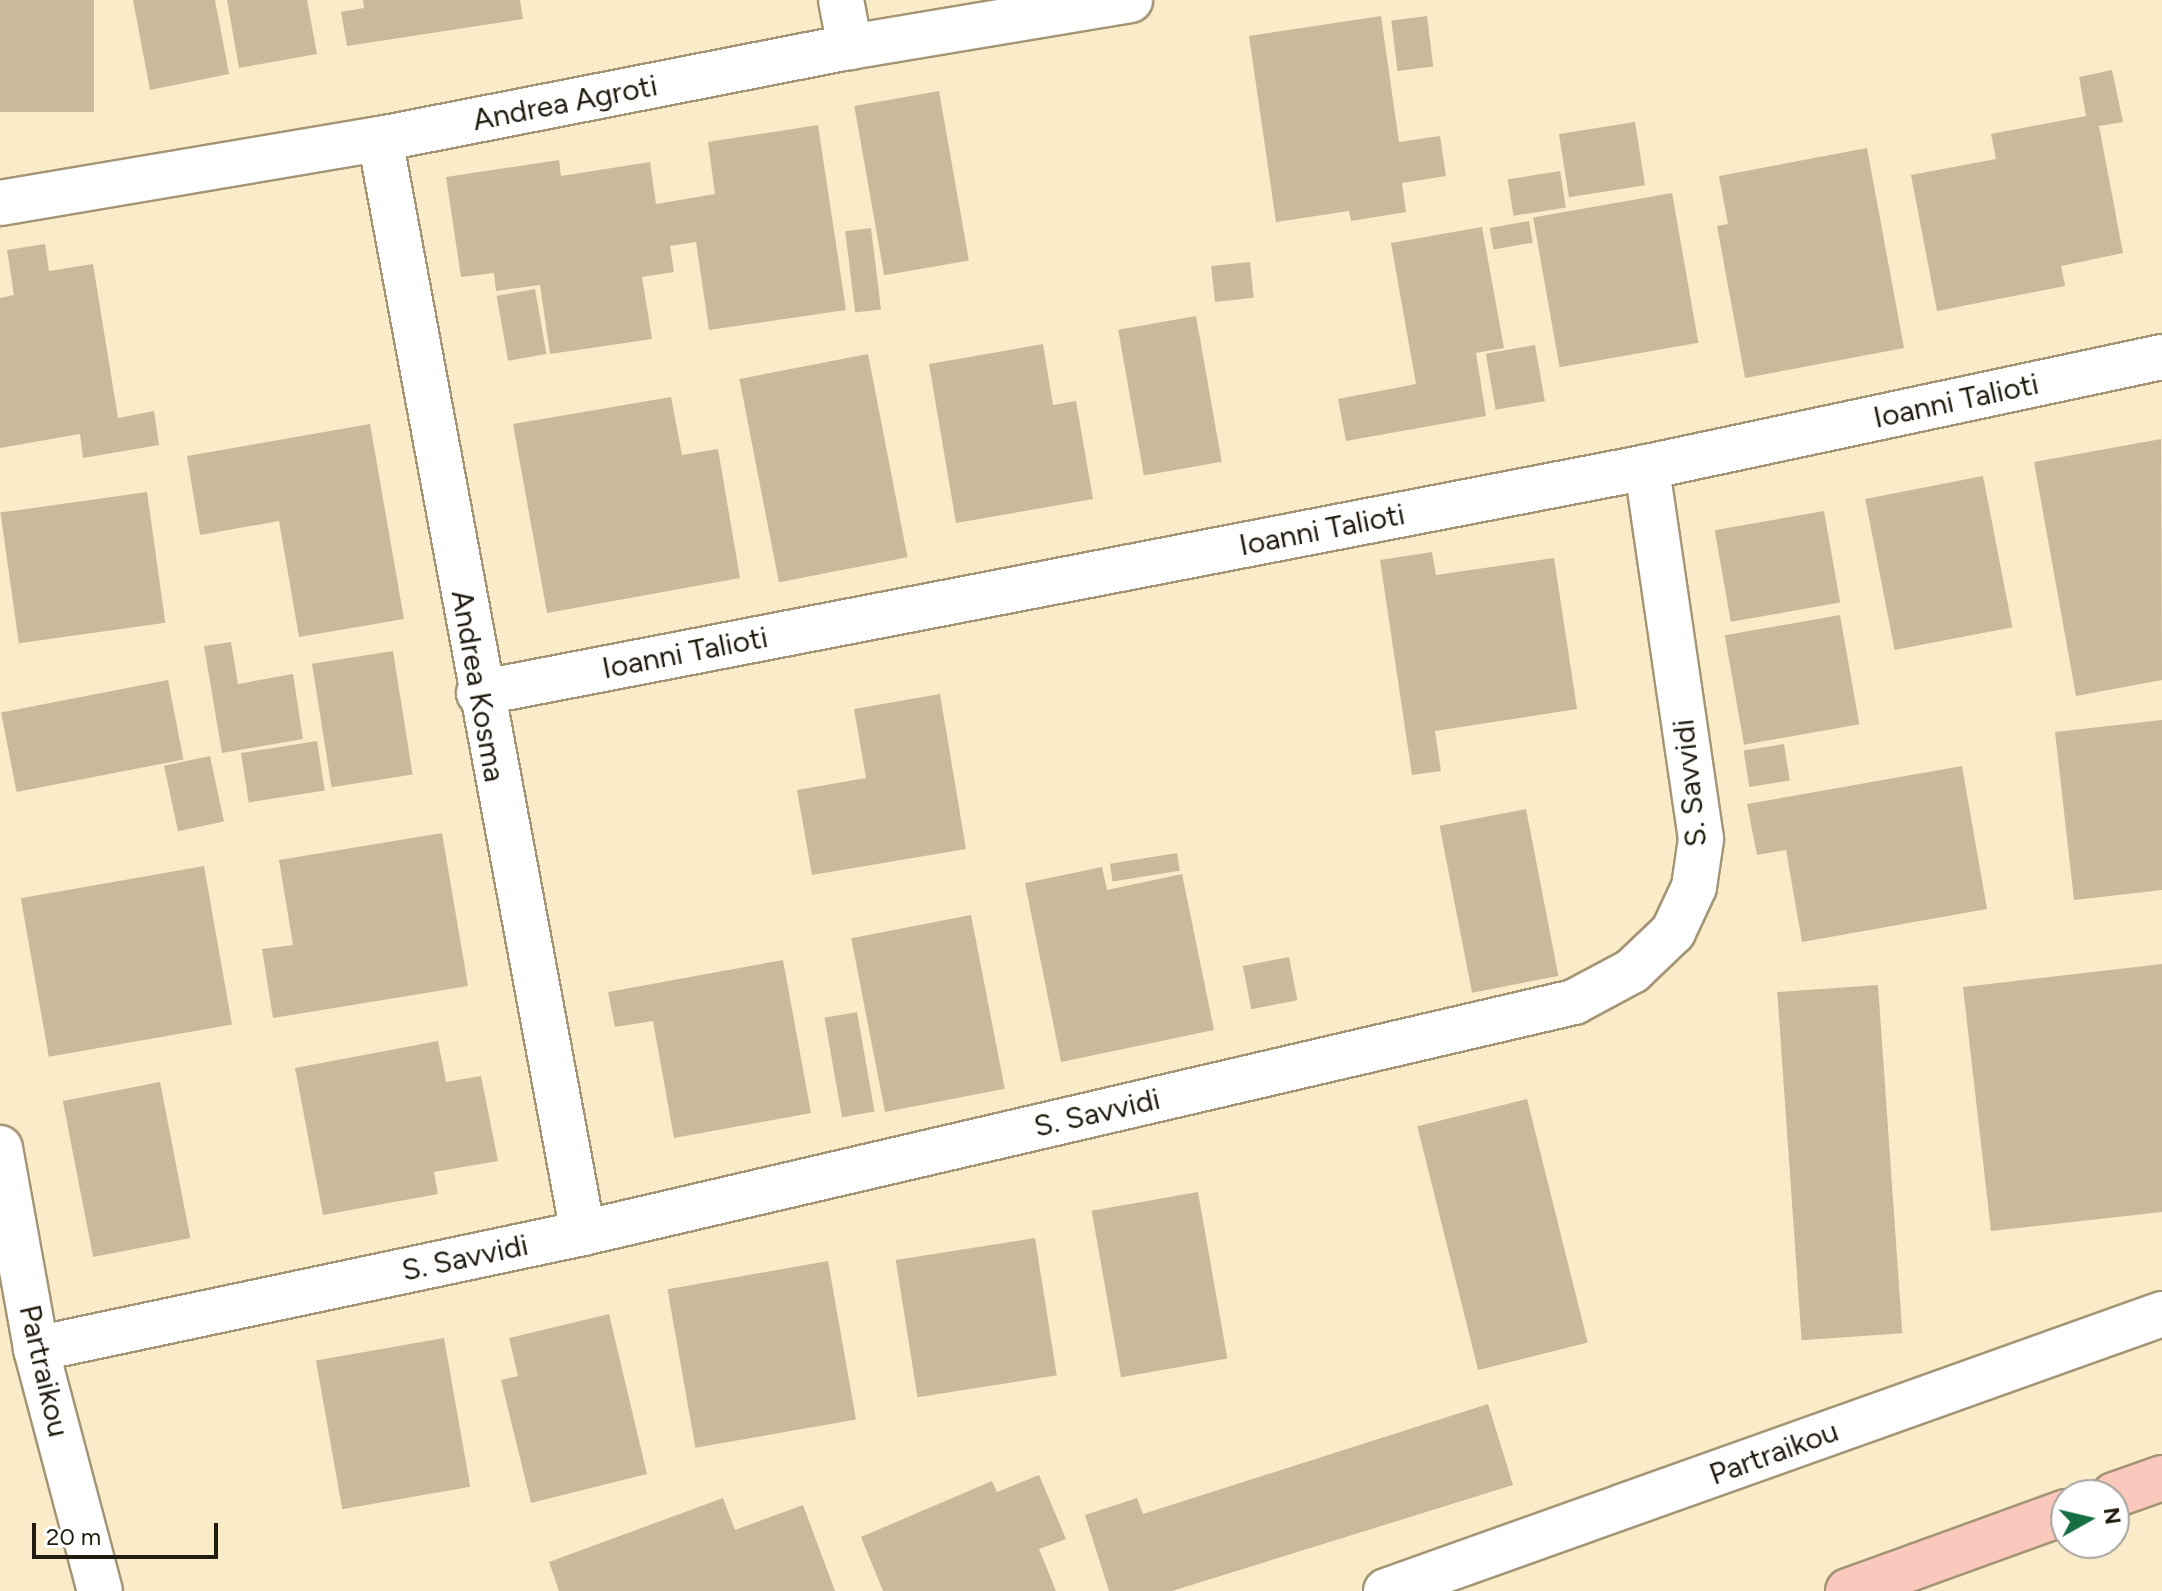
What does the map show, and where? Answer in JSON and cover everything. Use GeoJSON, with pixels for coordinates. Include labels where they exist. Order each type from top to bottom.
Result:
{"type":"FeatureCollection","features":[{"type":"Feature","properties":{"kind":"main road"},"geometry":{"type":"LineString","coordinates":[[2130,1489],[2162,1478]]}},
{"type":"Feature","properties":{"kind":"main road"},"geometry":{"type":"LineString","coordinates":[[1848,1591],[2050,1518]]}},
{"type":"Feature","properties":{"kind":"street"},"geometry":{"type":"LineString","coordinates":[[841,0],[850,47]]}},
{"type":"Feature","properties":{"kind":"street","name":"Andrea Agroti"},"geometry":{"type":"LineString","coordinates":[[0,203],[380,139],[850,47],[1130,0]]}},
{"type":"Feature","properties":{"kind":"street","name":"Andrea Kosma"},"geometry":{"type":"LineString","coordinates":[[380,139],[479,693],[583,1233]]}},
{"type":"Feature","properties":{"kind":"street","name":"Ioanni Talioti"},"geometry":{"type":"LineString","coordinates":[[479,693],[1647,467],[2162,357]]}},
{"type":"Feature","properties":{"kind":"street","name":"S. Savvidi"},"geometry":{"type":"LineString","coordinates":[[36,1349],[583,1233],[1574,1002],[1632,971],[1673,932],[1694,887],[1701,839],[1647,467]]}},
{"type":"Feature","properties":{"kind":"street","name":"Partraikou"},"geometry":{"type":"LineString","coordinates":[[0,1148],[36,1349],[100,1591]]}},
{"type":"Feature","properties":{"kind":"street","name":"Partraikou"},"geometry":{"type":"LineString","coordinates":[[1386,1591],[2162,1314]]}},
{"type":"Feature","properties":{"kind":"building"},"geometry":{"type":"Polygon","coordinates":[[[0,0],[94,0],[94,112],[0,112],[0,0]]]}},
{"type":"Feature","properties":{"kind":"building"},"geometry":{"type":"Polygon","coordinates":[[[133,0],[215,0],[229,74],[150,90],[133,0]]]}},
{"type":"Feature","properties":{"kind":"building"},"geometry":{"type":"Polygon","coordinates":[[[227,0],[307,0],[317,54],[239,68],[227,0]]]}},
{"type":"Feature","properties":{"kind":"building"},"geometry":{"type":"Polygon","coordinates":[[[363,0],[520,0],[523,19],[347,46],[341,12],[364,8],[363,0]]]}},
{"type":"Feature","properties":{"kind":"building"},"geometry":{"type":"Polygon","coordinates":[[[1381,16],[1399,142],[1440,136],[1446,176],[1402,183],[1406,212],[1351,221],[1349,211],[1276,222],[1249,36],[1381,16]]]}},
{"type":"Feature","properties":{"kind":"building"},"geometry":{"type":"Polygon","coordinates":[[[1427,16],[1433,67],[1397,71],[1391,20],[1427,16]]]}},
{"type":"Feature","properties":{"kind":"building"},"geometry":{"type":"Polygon","coordinates":[[[2112,70],[2123,122],[2099,126],[2123,253],[2061,266],[2065,286],[1937,311],[1911,175],[1996,159],[1991,134],[2086,116],[2079,77],[2112,70]]]}},
{"type":"Feature","properties":{"kind":"building"},"geometry":{"type":"Polygon","coordinates":[[[939,91],[969,260],[884,275],[854,106],[939,91]]]}},
{"type":"Feature","properties":{"kind":"building"},"geometry":{"type":"Polygon","coordinates":[[[1635,122],[1645,185],[1569,197],[1559,134],[1635,122]]]}},
{"type":"Feature","properties":{"kind":"building"},"geometry":{"type":"Polygon","coordinates":[[[818,125],[846,310],[709,330],[696,242],[670,246],[674,272],[642,277],[652,339],[550,354],[540,285],[496,291],[494,273],[461,277],[446,177],[559,160],[561,176],[650,162],[656,204],[715,194],[708,142],[818,125]]]}},
{"type":"Feature","properties":{"kind":"building"},"geometry":{"type":"Polygon","coordinates":[[[1867,148],[1904,348],[1745,378],[1717,226],[1728,224],[1719,176],[1867,148]]]}},
{"type":"Feature","properties":{"kind":"building"},"geometry":{"type":"Polygon","coordinates":[[[1560,171],[1566,208],[1513,216],[1508,179],[1560,171]]]}},
{"type":"Feature","properties":{"kind":"building"},"geometry":{"type":"Polygon","coordinates":[[[1672,193],[1698,343],[1560,367],[1533,217],[1672,193]]]}},
{"type":"Feature","properties":{"kind":"building"},"geometry":{"type":"Polygon","coordinates":[[[1529,221],[1533,243],[1493,250],[1490,228],[1529,221]]]}},
{"type":"Feature","properties":{"kind":"building"},"geometry":{"type":"Polygon","coordinates":[[[1482,227],[1504,348],[1476,353],[1486,416],[1346,441],[1338,399],[1416,384],[1391,243],[1482,227]]]}},
{"type":"Feature","properties":{"kind":"building"},"geometry":{"type":"Polygon","coordinates":[[[871,228],[881,309],[855,313],[845,231],[871,228]]]}},
{"type":"Feature","properties":{"kind":"building"},"geometry":{"type":"Polygon","coordinates":[[[45,244],[49,271],[93,264],[118,418],[154,411],[159,445],[83,458],[80,434],[0,448],[0,298],[14,295],[7,250],[45,244]]]}},
{"type":"Feature","properties":{"kind":"building"},"geometry":{"type":"Polygon","coordinates":[[[1250,262],[1254,298],[1215,302],[1211,266],[1250,262]]]}},
{"type":"Feature","properties":{"kind":"building"},"geometry":{"type":"Polygon","coordinates":[[[535,289],[546,354],[508,361],[497,296],[535,289]]]}},
{"type":"Feature","properties":{"kind":"building"},"geometry":{"type":"Polygon","coordinates":[[[1196,316],[1222,462],[1144,475],[1118,330],[1196,316]]]}},
{"type":"Feature","properties":{"kind":"building"},"geometry":{"type":"Polygon","coordinates":[[[1043,344],[1053,405],[1076,401],[1093,499],[956,523],[929,364],[1043,344]]]}},
{"type":"Feature","properties":{"kind":"building"},"geometry":{"type":"Polygon","coordinates":[[[1535,345],[1545,401],[1496,410],[1486,354],[1535,345]]]}},
{"type":"Feature","properties":{"kind":"building"},"geometry":{"type":"Polygon","coordinates":[[[868,354],[907,557],[779,582],[739,379],[868,354]]]}},
{"type":"Feature","properties":{"kind":"building"},"geometry":{"type":"Polygon","coordinates":[[[671,397],[682,455],[718,449],[740,578],[547,613],[513,424],[671,397]]]}},
{"type":"Feature","properties":{"kind":"building"},"geometry":{"type":"Polygon","coordinates":[[[370,424],[404,619],[299,637],[279,521],[200,535],[187,456],[370,424]]]}},
{"type":"Feature","properties":{"kind":"building"},"geometry":{"type":"Polygon","coordinates":[[[2161,439],[2162,680],[2076,696],[2034,462],[2161,439]]]}},
{"type":"Feature","properties":{"kind":"building"},"geometry":{"type":"Polygon","coordinates":[[[1983,476],[2012,627],[1895,650],[1865,499],[1983,476]]]}},
{"type":"Feature","properties":{"kind":"building"},"geometry":{"type":"Polygon","coordinates":[[[147,492],[165,623],[19,643],[0,513],[147,492]]]}},
{"type":"Feature","properties":{"kind":"building"},"geometry":{"type":"Polygon","coordinates":[[[1824,511],[1840,603],[1731,622],[1715,530],[1824,511]]]}},
{"type":"Feature","properties":{"kind":"building"},"geometry":{"type":"Polygon","coordinates":[[[1432,552],[1436,575],[1554,558],[1577,709],[1435,731],[1441,771],[1412,775],[1380,560],[1432,552]]]}},
{"type":"Feature","properties":{"kind":"building"},"geometry":{"type":"Polygon","coordinates":[[[1840,615],[1859,724],[1744,745],[1725,635],[1840,615]]]}},
{"type":"Feature","properties":{"kind":"building"},"geometry":{"type":"Polygon","coordinates":[[[231,642],[238,684],[293,674],[303,739],[222,753],[204,646],[231,642]]]}},
{"type":"Feature","properties":{"kind":"building"},"geometry":{"type":"Polygon","coordinates":[[[393,651],[413,774],[332,787],[312,664],[393,651]]]}},
{"type":"Feature","properties":{"kind":"building"},"geometry":{"type":"Polygon","coordinates":[[[168,680],[183,760],[17,792],[1,712],[168,680]]]}},
{"type":"Feature","properties":{"kind":"building"},"geometry":{"type":"Polygon","coordinates":[[[940,694],[966,849],[812,875],[797,790],[866,778],[854,709],[940,694]]]}},
{"type":"Feature","properties":{"kind":"building"},"geometry":{"type":"Polygon","coordinates":[[[2162,720],[2162,890],[2074,900],[2055,732],[2162,720]]]}},
{"type":"Feature","properties":{"kind":"building"},"geometry":{"type":"Polygon","coordinates":[[[317,741],[325,790],[249,802],[241,753],[317,741]]]}},
{"type":"Feature","properties":{"kind":"building"},"geometry":{"type":"Polygon","coordinates":[[[1784,744],[1790,781],[1749,787],[1744,750],[1784,744]]]}},
{"type":"Feature","properties":{"kind":"building"},"geometry":{"type":"Polygon","coordinates":[[[210,756],[224,822],[178,831],[164,766],[210,756]]]}},
{"type":"Feature","properties":{"kind":"building"},"geometry":{"type":"Polygon","coordinates":[[[1962,766],[1987,909],[1802,942],[1786,850],[1757,855],[1747,804],[1962,766]]]}},
{"type":"Feature","properties":{"kind":"building"},"geometry":{"type":"Polygon","coordinates":[[[1526,809],[1558,976],[1472,993],[1440,826],[1526,809]]]}},
{"type":"Feature","properties":{"kind":"building"},"geometry":{"type":"Polygon","coordinates":[[[442,833],[468,986],[273,1018],[262,949],[293,945],[279,860],[442,833]]]}},
{"type":"Feature","properties":{"kind":"building"},"geometry":{"type":"Polygon","coordinates":[[[1177,853],[1180,871],[1113,881],[1110,864],[1177,853]]]}},
{"type":"Feature","properties":{"kind":"building"},"geometry":{"type":"Polygon","coordinates":[[[204,866],[232,1025],[49,1057],[21,898],[204,866]]]}},
{"type":"Feature","properties":{"kind":"building"},"geometry":{"type":"Polygon","coordinates":[[[1102,867],[1107,890],[1182,874],[1214,1030],[1061,1062],[1025,883],[1102,867]]]}},
{"type":"Feature","properties":{"kind":"building"},"geometry":{"type":"Polygon","coordinates":[[[971,915],[1005,1089],[885,1112],[851,938],[971,915]]]}},
{"type":"Feature","properties":{"kind":"building"},"geometry":{"type":"Polygon","coordinates":[[[1289,957],[1297,1000],[1251,1009],[1243,966],[1289,957]]]}},
{"type":"Feature","properties":{"kind":"building"},"geometry":{"type":"Polygon","coordinates":[[[783,960],[811,1113],[674,1138],[653,1021],[615,1027],[608,992],[783,960]]]}},
{"type":"Feature","properties":{"kind":"building"},"geometry":{"type":"Polygon","coordinates":[[[2162,964],[2162,1212],[1991,1231],[1963,987],[2162,964]]]}},
{"type":"Feature","properties":{"kind":"building"},"geometry":{"type":"Polygon","coordinates":[[[1878,985],[1902,1333],[1802,1340],[1777,992],[1878,985]]]}},
{"type":"Feature","properties":{"kind":"building"},"geometry":{"type":"Polygon","coordinates":[[[857,1012],[875,1111],[842,1117],[825,1018],[857,1012]]]}},
{"type":"Feature","properties":{"kind":"building"},"geometry":{"type":"Polygon","coordinates":[[[438,1041],[446,1082],[481,1076],[498,1161],[434,1172],[438,1194],[323,1215],[295,1068],[438,1041]]]}},
{"type":"Feature","properties":{"kind":"building"},"geometry":{"type":"Polygon","coordinates":[[[160,1082],[190,1238],[93,1257],[63,1101],[160,1082]]]}},
{"type":"Feature","properties":{"kind":"building"},"geometry":{"type":"Polygon","coordinates":[[[1527,1099],[1588,1343],[1478,1370],[1417,1126],[1527,1099]]]}},
{"type":"Feature","properties":{"kind":"building"},"geometry":{"type":"Polygon","coordinates":[[[1198,1192],[1227,1358],[1121,1377],[1092,1211],[1198,1192]]]}},
{"type":"Feature","properties":{"kind":"building"},"geometry":{"type":"Polygon","coordinates":[[[1035,1238],[1057,1375],[917,1397],[896,1260],[1035,1238]]]}},
{"type":"Feature","properties":{"kind":"building"},"geometry":{"type":"Polygon","coordinates":[[[828,1261],[856,1420],[695,1448],[667,1289],[828,1261]]]}},
{"type":"Feature","properties":{"kind":"building"},"geometry":{"type":"Polygon","coordinates":[[[609,1314],[647,1474],[531,1503],[501,1380],[518,1376],[509,1338],[609,1314]]]}},
{"type":"Feature","properties":{"kind":"building"},"geometry":{"type":"Polygon","coordinates":[[[444,1338],[470,1487],[342,1509],[316,1361],[444,1338]]]}},
{"type":"Feature","properties":{"kind":"building"},"geometry":{"type":"Polygon","coordinates":[[[1488,1404],[1513,1485],[1172,1591],[1109,1591],[1085,1515],[1137,1498],[1143,1514],[1488,1404]]]}},
{"type":"Feature","properties":{"kind":"building"},"geometry":{"type":"Polygon","coordinates":[[[1039,1475],[1066,1539],[1039,1549],[1056,1591],[883,1591],[861,1537],[992,1481],[997,1492],[1039,1475]]]}},
{"type":"Feature","properties":{"kind":"building"},"geometry":{"type":"Polygon","coordinates":[[[723,1498],[735,1530],[803,1505],[835,1591],[559,1591],[549,1562],[723,1498]]]}}]}
